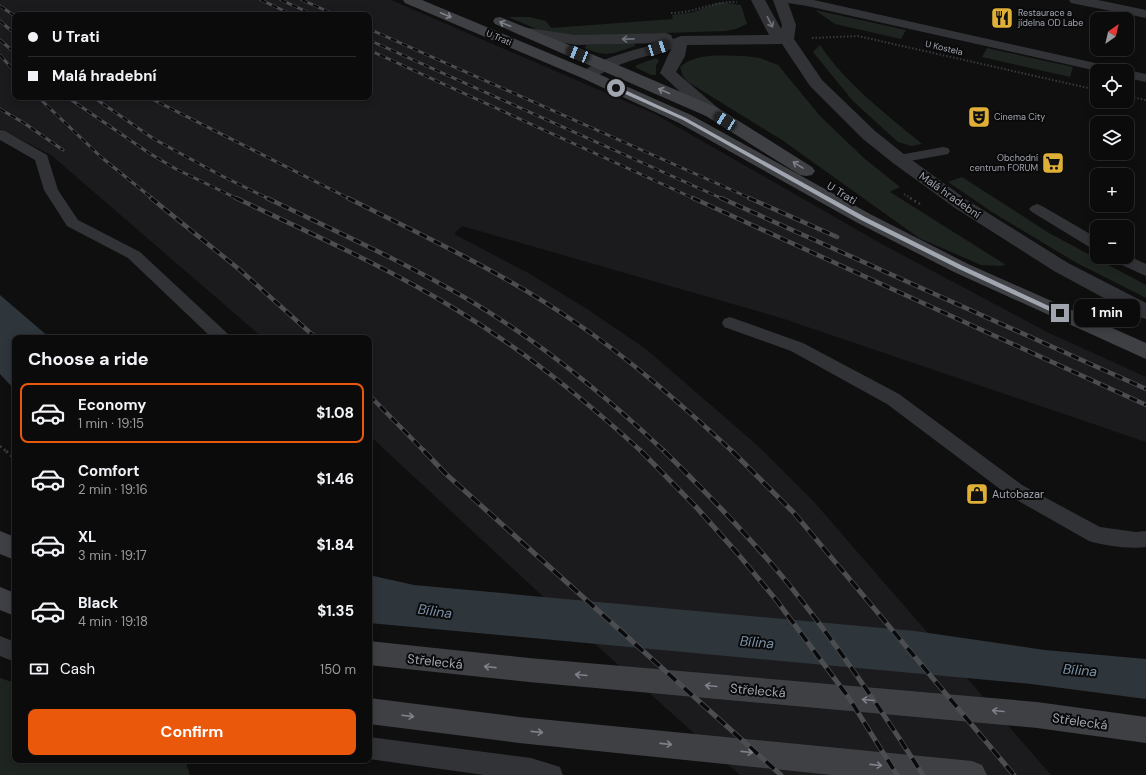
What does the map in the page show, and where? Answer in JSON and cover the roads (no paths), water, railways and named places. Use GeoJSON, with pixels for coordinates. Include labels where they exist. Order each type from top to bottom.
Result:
{"type":"FeatureCollection","features":[{"type":"Feature","properties":{"kind":"street","name":"U Trati"},"geometry":{"type":"LineString","coordinates":[[410,0],[588,75],[685,119],[863,218],[961,268]]}},
{"type":"Feature","properties":{"kind":"street","name":"Malá hradební"},"geometry":{"type":"LineString","coordinates":[[758,0],[775,32],[786,39],[816,83],[869,135],[899,159],[961,204],[1061,267],[1146,312]]}},
{"type":"Feature","properties":{"kind":"street"},"geometry":{"type":"LineString","coordinates":[[780,0],[789,25],[786,39]]}},
{"type":"Feature","properties":{"kind":"street"},"geometry":{"type":"LineString","coordinates":[[1077,0],[1146,14]]}},
{"type":"Feature","properties":{"kind":"street","name":"U Trati"},"geometry":{"type":"LineString","coordinates":[[488,17],[606,65],[712,112],[961,268]]}},
{"type":"Feature","properties":{"kind":"street","name":"U Trati"},"geometry":{"type":"LineString","coordinates":[[522,31],[575,40],[672,38],[681,41]]}},
{"type":"Feature","properties":{"kind":"street","name":"U Trati"},"geometry":{"type":"LineString","coordinates":[[588,75],[606,65],[681,41],[786,39]]}},
{"type":"Feature","properties":{"kind":"street","name":"U Trati"},"geometry":{"type":"LineString","coordinates":[[681,41],[677,56],[668,73],[712,112]]}},
{"type":"Feature","properties":{"kind":"street"},"geometry":{"type":"LineString","coordinates":[[961,268],[1146,352]]}},
{"type":"Feature","properties":{"kind":"street"},"geometry":{"type":"LineString","coordinates":[[0,541],[12,548]]}},
{"type":"Feature","properties":{"kind":"street"},"geometry":{"type":"LineString","coordinates":[[0,598],[12,604]]}},
{"type":"Feature","properties":{"kind":"street","name":"Střelecká"},"geometry":{"type":"LineString","coordinates":[[372,654],[529,670],[1036,715],[1146,730]]}},
{"type":"Feature","properties":{"kind":"street"},"geometry":{"type":"LineString","coordinates":[[372,711],[520,730],[972,775]]}},
{"type":"Feature","properties":{"kind":"lane"},"geometry":{"type":"LineString","coordinates":[[785,0],[807,2],[1090,66]]}},
{"type":"Feature","properties":{"kind":"lane"},"geometry":{"type":"LineString","coordinates":[[1134,75],[1146,78]]}},
{"type":"Feature","properties":{"kind":"lane"},"geometry":{"type":"LineString","coordinates":[[0,134],[42,158],[51,190],[72,223],[134,255],[219,335]]}},
{"type":"Feature","properties":{"kind":"lane"},"geometry":{"type":"LineString","coordinates":[[899,159],[943,151]]}},
{"type":"Feature","properties":{"kind":"lane"},"geometry":{"type":"LineString","coordinates":[[1090,232],[1040,207],[1090,241]]}},
{"type":"Feature","properties":{"kind":"lane"},"geometry":{"type":"LineString","coordinates":[[1134,256],[1146,262]]}},
{"type":"Feature","properties":{"kind":"lane"},"geometry":{"type":"LineString","coordinates":[[1132,264],[1146,271]]}},
{"type":"Feature","properties":{"kind":"lane"},"geometry":{"type":"LineString","coordinates":[[730,323],[797,347],[893,400],[1015,490],[1096,535],[1136,540],[1146,539]]}},
{"type":"Feature","properties":{"kind":"lane"},"geometry":{"type":"LineString","coordinates":[[0,646],[12,651]]}},
{"type":"Feature","properties":{"kind":"lane"},"geometry":{"type":"LineString","coordinates":[[372,748],[530,770],[551,775]]}},
{"type":"Feature","properties":{"kind":"water"},"geometry":{"type":"Polygon","coordinates":[[[0,295],[47,335],[12,335],[12,387],[0,374],[0,295]]]}},
{"type":"Feature","properties":{"kind":"water","name":"Bílina"},"geometry":{"type":"Polygon","coordinates":[[[372,576],[414,585],[915,631],[1045,650],[1146,659],[1146,699],[1031,684],[372,623],[372,576]]]}},
{"type":"Feature","properties":{"kind":"railway"},"geometry":{"type":"LineString","coordinates":[[261,0],[287,12]]}},
{"type":"Feature","properties":{"kind":"railway"},"geometry":{"type":"LineString","coordinates":[[281,0],[307,12]]}},
{"type":"Feature","properties":{"kind":"railway"},"geometry":{"type":"LineString","coordinates":[[302,0],[329,12]]}},
{"type":"Feature","properties":{"kind":"railway"},"geometry":{"type":"LineString","coordinates":[[0,6],[12,14]]}},
{"type":"Feature","properties":{"kind":"railway"},"geometry":{"type":"LineString","coordinates":[[0,21],[12,31]]}},
{"type":"Feature","properties":{"kind":"railway"},"geometry":{"type":"LineString","coordinates":[[372,30],[752,199]]}},
{"type":"Feature","properties":{"kind":"railway"},"geometry":{"type":"LineString","coordinates":[[0,40],[12,50]]}},
{"type":"Feature","properties":{"kind":"railway"},"geometry":{"type":"LineString","coordinates":[[372,41],[723,199]]}},
{"type":"Feature","properties":{"kind":"railway"},"geometry":{"type":"LineString","coordinates":[[372,51],[695,199]]}},
{"type":"Feature","properties":{"kind":"railway"},"geometry":{"type":"LineString","coordinates":[[0,55],[12,69]]}},
{"type":"Feature","properties":{"kind":"railway"},"geometry":{"type":"LineString","coordinates":[[41,100],[101,157],[153,199]]}},
{"type":"Feature","properties":{"kind":"railway"},"geometry":{"type":"LineString","coordinates":[[71,100],[149,153],[176,169],[238,199]]}},
{"type":"Feature","properties":{"kind":"railway"},"geometry":{"type":"LineString","coordinates":[[97,100],[154,139],[220,175],[269,199]]}},
{"type":"Feature","properties":{"kind":"railway"},"geometry":{"type":"LineString","coordinates":[[154,100],[350,199]]}},
{"type":"Feature","properties":{"kind":"railway"},"geometry":{"type":"LineString","coordinates":[[0,109],[24,123],[63,150]]}},
{"type":"Feature","properties":{"kind":"railway"},"geometry":{"type":"LineString","coordinates":[[151,198],[240,270],[313,335]]}},
{"type":"Feature","properties":{"kind":"railway"},"geometry":{"type":"LineString","coordinates":[[236,198],[378,266],[433,296],[484,327],[532,360],[577,395],[642,452]]}},
{"type":"Feature","properties":{"kind":"railway"},"geometry":{"type":"LineString","coordinates":[[267,198],[420,273],[495,316],[521,333],[571,370],[619,410],[665,452]]}},
{"type":"Feature","properties":{"kind":"railway"},"geometry":{"type":"LineString","coordinates":[[348,198],[490,270],[572,320],[614,350],[655,383],[733,452]]}},
{"type":"Feature","properties":{"kind":"railway"},"geometry":{"type":"LineString","coordinates":[[693,198],[1146,405]]}},
{"type":"Feature","properties":{"kind":"railway"},"geometry":{"type":"LineString","coordinates":[[721,198],[1146,389]]}},
{"type":"Feature","properties":{"kind":"railway"},"geometry":{"type":"LineString","coordinates":[[749,198],[837,237]]}},
{"type":"Feature","properties":{"kind":"railway"},"geometry":{"type":"LineString","coordinates":[[372,398],[425,452]]}},
{"type":"Feature","properties":{"kind":"railway"},"geometry":{"type":"LineString","coordinates":[[424,451],[446,474],[781,775]]}},
{"type":"Feature","properties":{"kind":"railway"},"geometry":{"type":"LineString","coordinates":[[642,452],[697,508],[777,601],[849,698],[897,775]]}},
{"type":"Feature","properties":{"kind":"railway"},"geometry":{"type":"LineString","coordinates":[[665,452],[733,521],[798,596],[863,684],[923,775]]}},
{"type":"Feature","properties":{"kind":"railway"},"geometry":{"type":"LineString","coordinates":[[733,452],[794,513],[1014,775]]}},
{"type":"Feature","properties":{"kind":"place","name":"Restaurace a jídelna OD Labe"},"geometry":{"type":"Point","coordinates":[1002,18]}},
{"type":"Feature","properties":{"kind":"place","name":"Cinema City"},"geometry":{"type":"Point","coordinates":[979,117]}},
{"type":"Feature","properties":{"kind":"place","name":"Obchodní centrum FORUM"},"geometry":{"type":"Point","coordinates":[1053,163]}},
{"type":"Feature","properties":{"kind":"place","name":"Autobazar"},"geometry":{"type":"Point","coordinates":[977,494]}}]}
